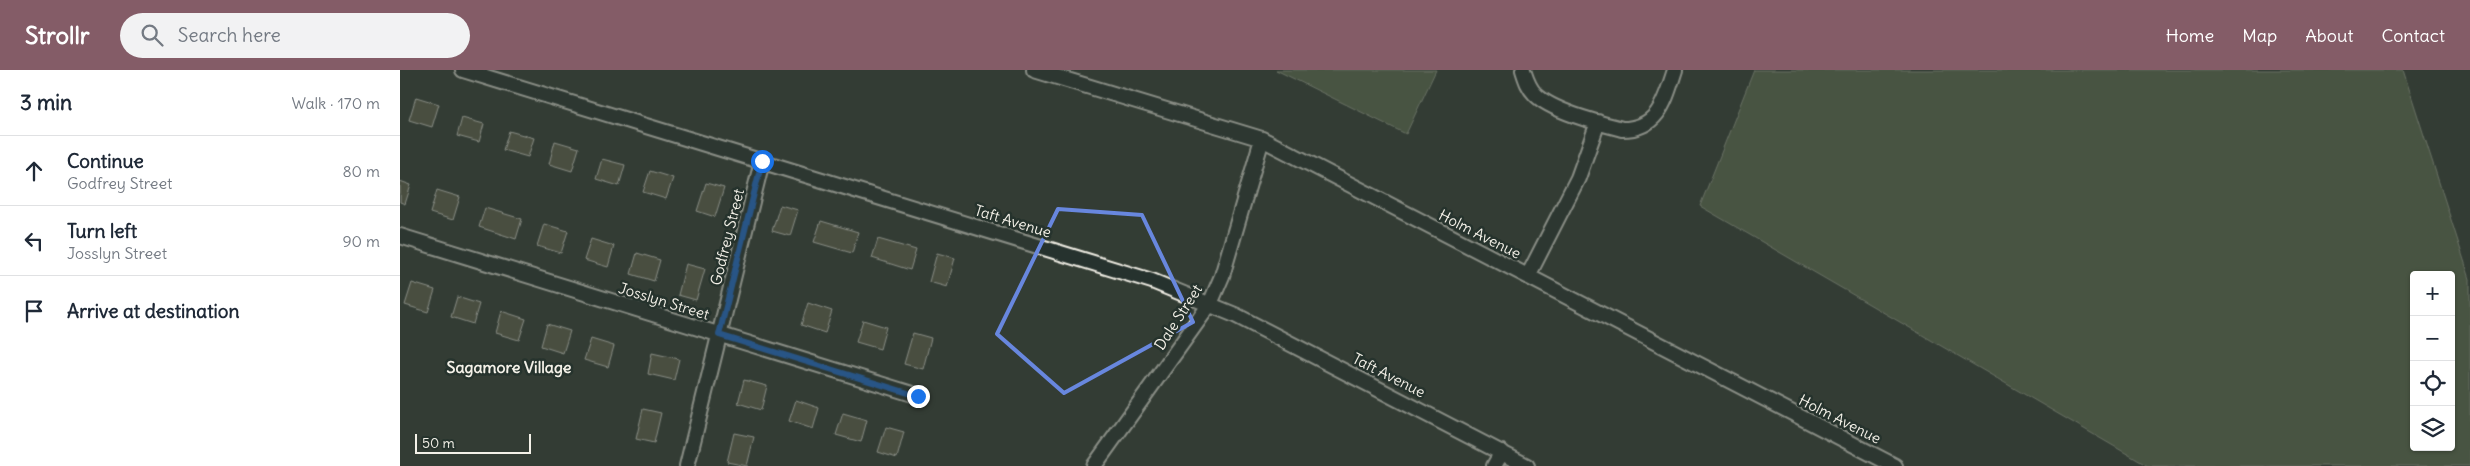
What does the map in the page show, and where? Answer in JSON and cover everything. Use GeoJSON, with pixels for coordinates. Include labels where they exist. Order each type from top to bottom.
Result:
{"type":"FeatureCollection","features":[{"type":"Feature","properties":{"kind":"street","name":"Taft Avenue"},"geometry":{"type":"LineString","coordinates":[[463,70],[1152,280],[1262,328],[1527,466]]}},
{"type":"Feature","properties":{"kind":"street","name":"Holm Avenue"},"geometry":{"type":"LineString","coordinates":[[1034,70],[1262,139],[1895,466]]}},
{"type":"Feature","properties":{"kind":"street"},"geometry":{"type":"LineString","coordinates":[[1523,70],[1526,81],[1535,95],[1558,108],[1622,128],[1634,128],[1646,123],[1656,115],[1664,102],[1675,70]]}},
{"type":"Feature","properties":{"kind":"street"},"geometry":{"type":"LineString","coordinates":[[1528,276],[1578,178],[1598,122]]}},
{"type":"Feature","properties":{"kind":"street","name":"Dale Street"},"geometry":{"type":"LineString","coordinates":[[1094,466],[1210,304],[1222,276],[1262,139]]}},
{"type":"Feature","properties":{"kind":"street","name":"Godfrey Street"},"geometry":{"type":"LineString","coordinates":[[687,466],[762,161]]}},
{"type":"Feature","properties":{"kind":"street","name":"Josslyn Street"},"geometry":{"type":"LineString","coordinates":[[400,236],[918,396]]}},
{"type":"Feature","properties":{"kind":"street"},"geometry":{"type":"LineString","coordinates":[[1494,466],[1502,452]]}},
{"type":"Feature","properties":{"kind":"highlighted area"},"geometry":{"type":"Polygon","coordinates":[[[1058,209],[1142,215],[1193,322],[1064,393],[997,334],[1058,209]]]}},
{"type":"Feature","properties":{"kind":"green space"},"geometry":{"type":"Polygon","coordinates":[[[1276,70],[1436,70],[1406,134],[1276,70]]]}},
{"type":"Feature","properties":{"kind":"green space"},"geometry":{"type":"Polygon","coordinates":[[[1754,70],[2403,70],[2470,279],[2470,466],[2148,466],[1700,206],[1754,70]]]}},
{"type":"Feature","properties":{"kind":"building"},"geometry":{"type":"Polygon","coordinates":[[[416,97],[439,104],[432,127],[409,120],[416,97]]]}},
{"type":"Feature","properties":{"kind":"building"},"geometry":{"type":"Polygon","coordinates":[[[462,118],[484,124],[479,142],[457,136],[462,118]]]}},
{"type":"Feature","properties":{"kind":"building"},"geometry":{"type":"Polygon","coordinates":[[[509,131],[534,138],[528,157],[503,150],[509,131]]]}},
{"type":"Feature","properties":{"kind":"building"},"geometry":{"type":"Polygon","coordinates":[[[555,141],[579,148],[572,171],[549,164],[555,141]]]}},
{"type":"Feature","properties":{"kind":"building"},"geometry":{"type":"Polygon","coordinates":[[[602,159],[625,165],[619,186],[596,179],[602,159]]]}},
{"type":"Feature","properties":{"kind":"building"},"geometry":{"type":"Polygon","coordinates":[[[650,171],[673,178],[666,199],[643,192],[650,171]]]}},
{"type":"Feature","properties":{"kind":"building"},"geometry":{"type":"Polygon","coordinates":[[[400,181],[411,185],[405,204],[400,202],[400,181]]]}},
{"type":"Feature","properties":{"kind":"building"},"geometry":{"type":"Polygon","coordinates":[[[706,183],[724,188],[715,217],[697,211],[706,183]]]}},
{"type":"Feature","properties":{"kind":"building"},"geometry":{"type":"Polygon","coordinates":[[[437,190],[460,197],[453,220],[430,213],[437,190]]]}},
{"type":"Feature","properties":{"kind":"building"},"geometry":{"type":"Polygon","coordinates":[[[780,205],[798,210],[790,236],[772,231],[780,205]]]}},
{"type":"Feature","properties":{"kind":"building"},"geometry":{"type":"Polygon","coordinates":[[[485,208],[522,219],[516,239],[479,227],[485,208]]]}},
{"type":"Feature","properties":{"kind":"building"},"geometry":{"type":"Polygon","coordinates":[[[821,221],[858,232],[852,253],[814,242],[821,221]]]}},
{"type":"Feature","properties":{"kind":"building"},"geometry":{"type":"Polygon","coordinates":[[[544,224],[568,231],[561,253],[537,246],[544,224]]]}},
{"type":"Feature","properties":{"kind":"building"},"geometry":{"type":"Polygon","coordinates":[[[591,239],[614,246],[608,267],[584,260],[591,239]]]}},
{"type":"Feature","properties":{"kind":"building"},"geometry":{"type":"Polygon","coordinates":[[[878,239],[916,250],[910,270],[872,258],[878,239]]]}},
{"type":"Feature","properties":{"kind":"building"},"geometry":{"type":"Polygon","coordinates":[[[637,253],[660,260],[654,281],[631,274],[637,253]]]}},
{"type":"Feature","properties":{"kind":"building"},"geometry":{"type":"Polygon","coordinates":[[[937,253],[955,258],[947,287],[929,282],[937,253]]]}},
{"type":"Feature","properties":{"kind":"building"},"geometry":{"type":"Polygon","coordinates":[[[686,264],[705,269],[696,300],[678,295],[686,264]]]}},
{"type":"Feature","properties":{"kind":"building"},"geometry":{"type":"Polygon","coordinates":[[[412,283],[435,290],[428,312],[405,305],[412,283]]]}},
{"type":"Feature","properties":{"kind":"building"},"geometry":{"type":"Polygon","coordinates":[[[457,297],[479,304],[473,324],[451,317],[457,297]]]}},
{"type":"Feature","properties":{"kind":"building"},"geometry":{"type":"Polygon","coordinates":[[[808,303],[832,311],[825,333],[801,325],[808,303]]]}},
{"type":"Feature","properties":{"kind":"building"},"geometry":{"type":"Polygon","coordinates":[[[501,311],[526,319],[519,340],[495,333],[501,311]]]}},
{"type":"Feature","properties":{"kind":"building"},"geometry":{"type":"Polygon","coordinates":[[[863,320],[886,327],[880,349],[856,342],[863,320]]]}},
{"type":"Feature","properties":{"kind":"building"},"geometry":{"type":"Polygon","coordinates":[[[547,324],[570,331],[563,353],[541,346],[547,324]]]}},
{"type":"Feature","properties":{"kind":"building"},"geometry":{"type":"Polygon","coordinates":[[[913,333],[931,338],[923,369],[904,364],[913,333]]]}},
{"type":"Feature","properties":{"kind":"building"},"geometry":{"type":"Polygon","coordinates":[[[591,339],[614,346],[608,367],[584,360],[591,339]]]}},
{"type":"Feature","properties":{"kind":"building"},"geometry":{"type":"Polygon","coordinates":[[[652,353],[679,359],[674,380],[648,374],[652,353]]]}},
{"type":"Feature","properties":{"kind":"building"},"geometry":{"type":"Polygon","coordinates":[[[744,380],[767,386],[761,410],[738,403],[744,380]]]}},
{"type":"Feature","properties":{"kind":"building"},"geometry":{"type":"Polygon","coordinates":[[[796,400],[819,408],[813,429],[789,421],[796,400]]]}},
{"type":"Feature","properties":{"kind":"building"},"geometry":{"type":"Polygon","coordinates":[[[643,409],[661,413],[654,443],[636,439],[643,409]]]}},
{"type":"Feature","properties":{"kind":"building"},"geometry":{"type":"Polygon","coordinates":[[[843,413],[867,420],[861,442],[836,435],[843,413]]]}},
{"type":"Feature","properties":{"kind":"building"},"geometry":{"type":"Polygon","coordinates":[[[886,427],[904,432],[897,458],[878,452],[886,427]]]}},
{"type":"Feature","properties":{"kind":"building"},"geometry":{"type":"Polygon","coordinates":[[[734,433],[754,437],[747,466],[727,462],[734,433]]]}},
{"type":"Feature","properties":{"kind":"district","name":"Sagamore Village"},"geometry":{"type":"Point","coordinates":[509,367]}},
{"type":"Feature","properties":{"kind":"route"},"geometry":{"type":"LineString","coordinates":[[762,161],[719,335],[918,396]]}}]}
